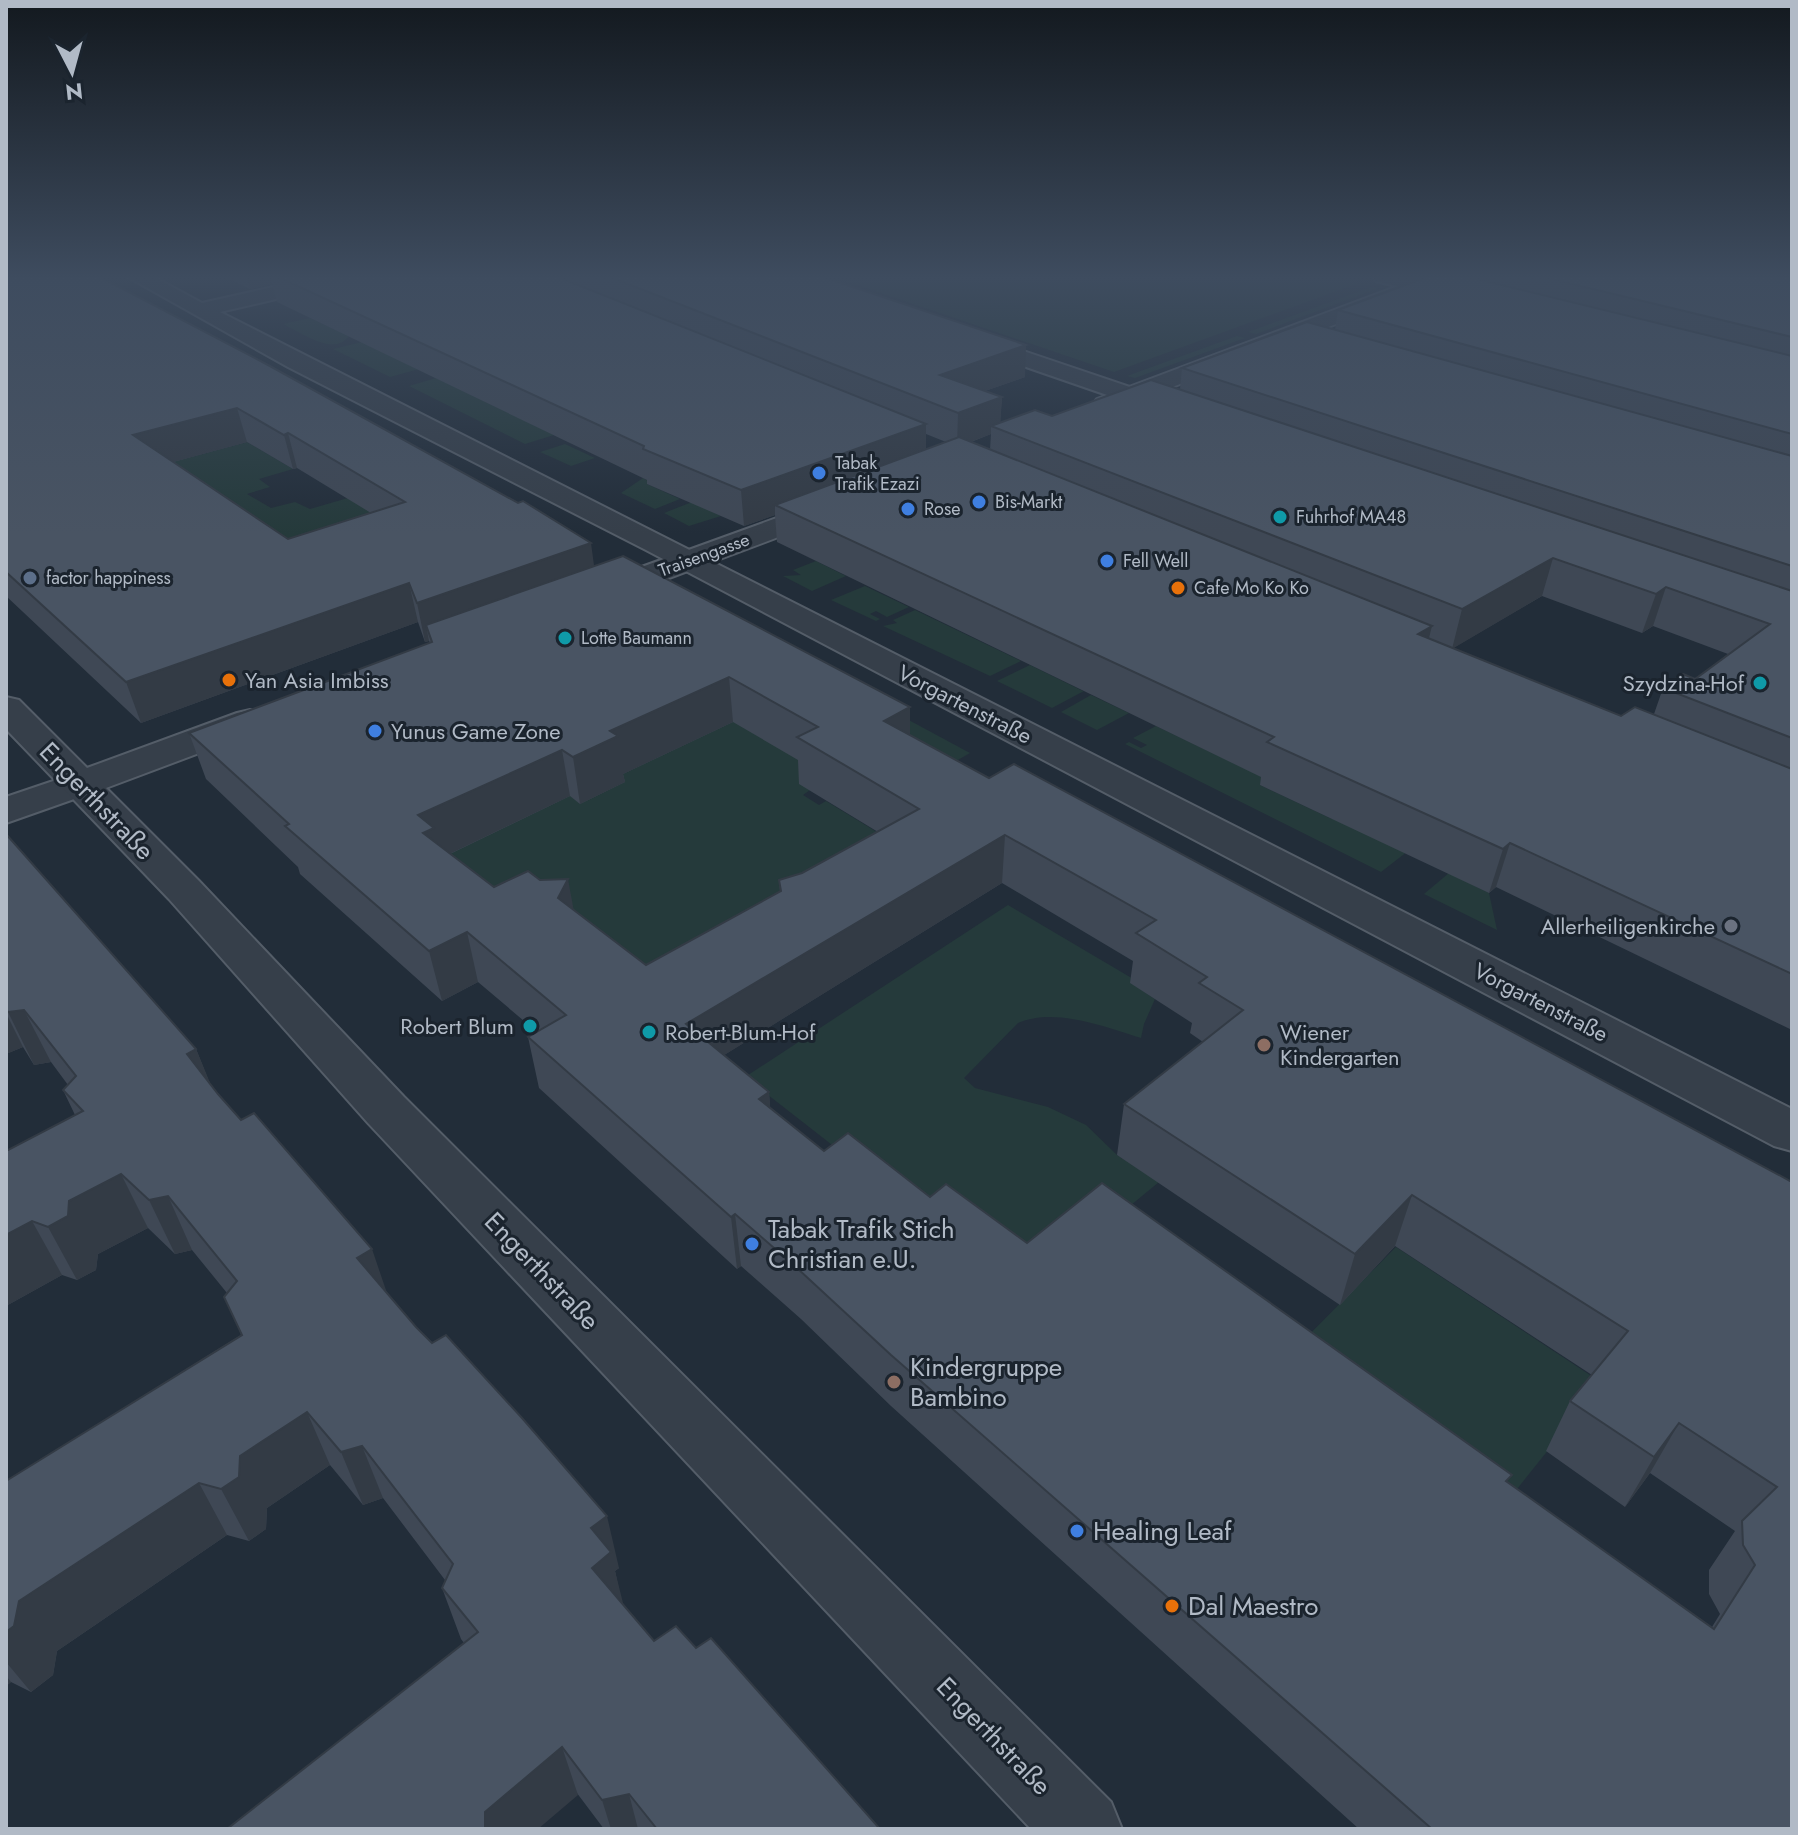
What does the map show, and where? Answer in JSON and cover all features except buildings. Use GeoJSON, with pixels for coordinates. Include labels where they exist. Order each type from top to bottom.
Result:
{"type":"FeatureCollection","features":[{"type":"Feature","properties":{"kind":"street","name":"Vorgartenstraße"},"geometry":{"type":"LineString","coordinates":[[297,363],[689,561],[1792,1132]]}},
{"type":"Feature","properties":{"kind":"street"},"geometry":{"type":"LineString","coordinates":[[1036,363],[1206,421]]}},
{"type":"Feature","properties":{"kind":"street"},"geometry":{"type":"LineString","coordinates":[[1084,413],[1216,363]]}},
{"type":"Feature","properties":{"kind":"street","name":"Traisengasse"},"geometry":{"type":"LineString","coordinates":[[566,606],[854,499]]}},
{"type":"Feature","properties":{"kind":"street","name":"Engerthstraße"},"geometry":{"type":"LineString","coordinates":[[6,708],[184,890],[386,1110],[1084,1829]]}},
{"type":"Feature","properties":{"kind":"street"},"geometry":{"type":"LineString","coordinates":[[6,811],[279,711]]}},
{"type":"Feature","properties":{"kind":"green space"},"geometry":{"type":"Polygon","coordinates":[[[361,363],[406,363],[419,369],[390,377],[361,363]]]}},
{"type":"Feature","properties":{"kind":"green space"},"geometry":{"type":"Polygon","coordinates":[[[1086,363],[1140,363],[1114,372],[1086,363]]]}},
{"type":"Feature","properties":{"kind":"green space"},"geometry":{"type":"Polygon","coordinates":[[[1164,363],[1177,363],[1135,378],[1127,376],[1164,363]]]}},
{"type":"Feature","properties":{"kind":"green space"},"geometry":{"type":"Polygon","coordinates":[[[436,378],[554,435],[525,444],[409,386],[436,378]]]}},
{"type":"Feature","properties":{"kind":"green space"},"geometry":{"type":"Polygon","coordinates":[[[6,439],[184,459],[247,442],[293,469],[259,479],[270,487],[247,494],[271,508],[295,502],[310,509],[365,493],[380,510],[299,577],[6,439]]]}},
{"type":"Feature","properties":{"kind":"green space"},"geometry":{"type":"Polygon","coordinates":[[[565,444],[595,458],[571,466],[540,452],[565,444]]]}},
{"type":"Feature","properties":{"kind":"green space"},"geometry":{"type":"Polygon","coordinates":[[[643,478],[648,481],[647,484],[680,499],[655,509],[621,493],[643,478]]]}},
{"type":"Feature","properties":{"kind":"green space"},"geometry":{"type":"Polygon","coordinates":[[[692,502],[721,516],[689,526],[664,513],[692,502]]]}},
{"type":"Feature","properties":{"kind":"green space"},"geometry":{"type":"Polygon","coordinates":[[[816,561],[846,576],[812,591],[783,576],[801,575],[793,570],[816,561]]]}},
{"type":"Feature","properties":{"kind":"green space"},"geometry":{"type":"Polygon","coordinates":[[[865,586],[909,607],[887,617],[876,611],[870,614],[880,619],[876,621],[831,600],[865,586]]]}},
{"type":"Feature","properties":{"kind":"green space"},"geometry":{"type":"Polygon","coordinates":[[[915,610],[1021,661],[990,676],[883,626],[897,623],[893,620],[915,610]]]}},
{"type":"Feature","properties":{"kind":"green space"},"geometry":{"type":"Polygon","coordinates":[[[1030,665],[1084,691],[1052,708],[997,681],[1030,665]]]}},
{"type":"Feature","properties":{"kind":"green space"},"geometry":{"type":"Polygon","coordinates":[[[840,683],[970,753],[944,768],[840,683]]]}},
{"type":"Feature","properties":{"kind":"green space"},"geometry":{"type":"Polygon","coordinates":[[[696,695],[802,758],[810,790],[803,795],[819,805],[826,801],[918,857],[653,1015],[435,881],[428,816],[613,775],[696,695]]]}},
{"type":"Feature","properties":{"kind":"green space"},"geometry":{"type":"Polygon","coordinates":[[[1091,695],[1129,713],[1097,730],[1061,712],[1091,695]]]}},
{"type":"Feature","properties":{"kind":"green space"},"geometry":{"type":"Polygon","coordinates":[[[1156,726],[1267,779],[1260,785],[1332,819],[1340,813],[1412,848],[1381,872],[1125,744],[1129,742],[1141,748],[1147,745],[1133,738],[1156,726]]]}},
{"type":"Feature","properties":{"kind":"green space"},"geometry":{"type":"Polygon","coordinates":[[[1449,873],[1489,893],[1497,930],[1424,894],[1449,873]]]}},
{"type":"Feature","properties":{"kind":"green space"},"geometry":{"type":"Polygon","coordinates":[[[1008,905],[1135,980],[1131,983],[1155,999],[1141,1038],[1080,1020],[1032,1019],[1018,1023],[964,1078],[975,1088],[1048,1107],[1086,1125],[1117,1155],[1159,1182],[1023,1294],[745,1077],[1008,905]]]}},
{"type":"Feature","properties":{"kind":"green space"},"geometry":{"type":"Polygon","coordinates":[[[1396,1247],[1602,1383],[1489,1524],[1276,1368],[1396,1247]]]}},
{"type":"Feature","properties":{"kind":"place","name":"Tabak Trafik Ezazi"},"geometry":{"type":"Point","coordinates":[819,473]}},
{"type":"Feature","properties":{"kind":"place","name":"Bis-Markt"},"geometry":{"type":"Point","coordinates":[979,502]}},
{"type":"Feature","properties":{"kind":"place","name":"Rose"},"geometry":{"type":"Point","coordinates":[908,509]}},
{"type":"Feature","properties":{"kind":"place","name":"Fuhrhof MA48"},"geometry":{"type":"Point","coordinates":[1280,517]}},
{"type":"Feature","properties":{"kind":"place","name":"Fell Well"},"geometry":{"type":"Point","coordinates":[1107,561]}},
{"type":"Feature","properties":{"kind":"place","name":"factor happiness"},"geometry":{"type":"Point","coordinates":[30,578]}},
{"type":"Feature","properties":{"kind":"place","name":"Cafe Mo Ko Ko"},"geometry":{"type":"Point","coordinates":[1178,588]}},
{"type":"Feature","properties":{"kind":"place","name":"Lotte Baumann"},"geometry":{"type":"Point","coordinates":[565,638]}},
{"type":"Feature","properties":{"kind":"place","name":"Yan Asia Imbiss"},"geometry":{"type":"Point","coordinates":[229,680]}},
{"type":"Feature","properties":{"kind":"place","name":"Szydzina-Hof"},"geometry":{"type":"Point","coordinates":[1760,683]}},
{"type":"Feature","properties":{"kind":"place","name":"Yunus Game Zone"},"geometry":{"type":"Point","coordinates":[375,731]}},
{"type":"Feature","properties":{"kind":"place","name":"Allerheiligenkirche"},"geometry":{"type":"Point","coordinates":[1731,926]}},
{"type":"Feature","properties":{"kind":"place","name":"Robert Blum"},"geometry":{"type":"Point","coordinates":[530,1026]}},
{"type":"Feature","properties":{"kind":"place","name":"Robert-Blum-Hof"},"geometry":{"type":"Point","coordinates":[649,1032]}},
{"type":"Feature","properties":{"kind":"place","name":"Wiener Kindergarten"},"geometry":{"type":"Point","coordinates":[1264,1045]}},
{"type":"Feature","properties":{"kind":"place","name":"Tabak Trafik Stich Christian e.U."},"geometry":{"type":"Point","coordinates":[752,1244]}},
{"type":"Feature","properties":{"kind":"place","name":"Kindergruppe Bambino"},"geometry":{"type":"Point","coordinates":[894,1382]}},
{"type":"Feature","properties":{"kind":"place","name":"Healing Leaf"},"geometry":{"type":"Point","coordinates":[1077,1531]}},
{"type":"Feature","properties":{"kind":"place","name":"Dal Maestro"},"geometry":{"type":"Point","coordinates":[1172,1606]}}]}
